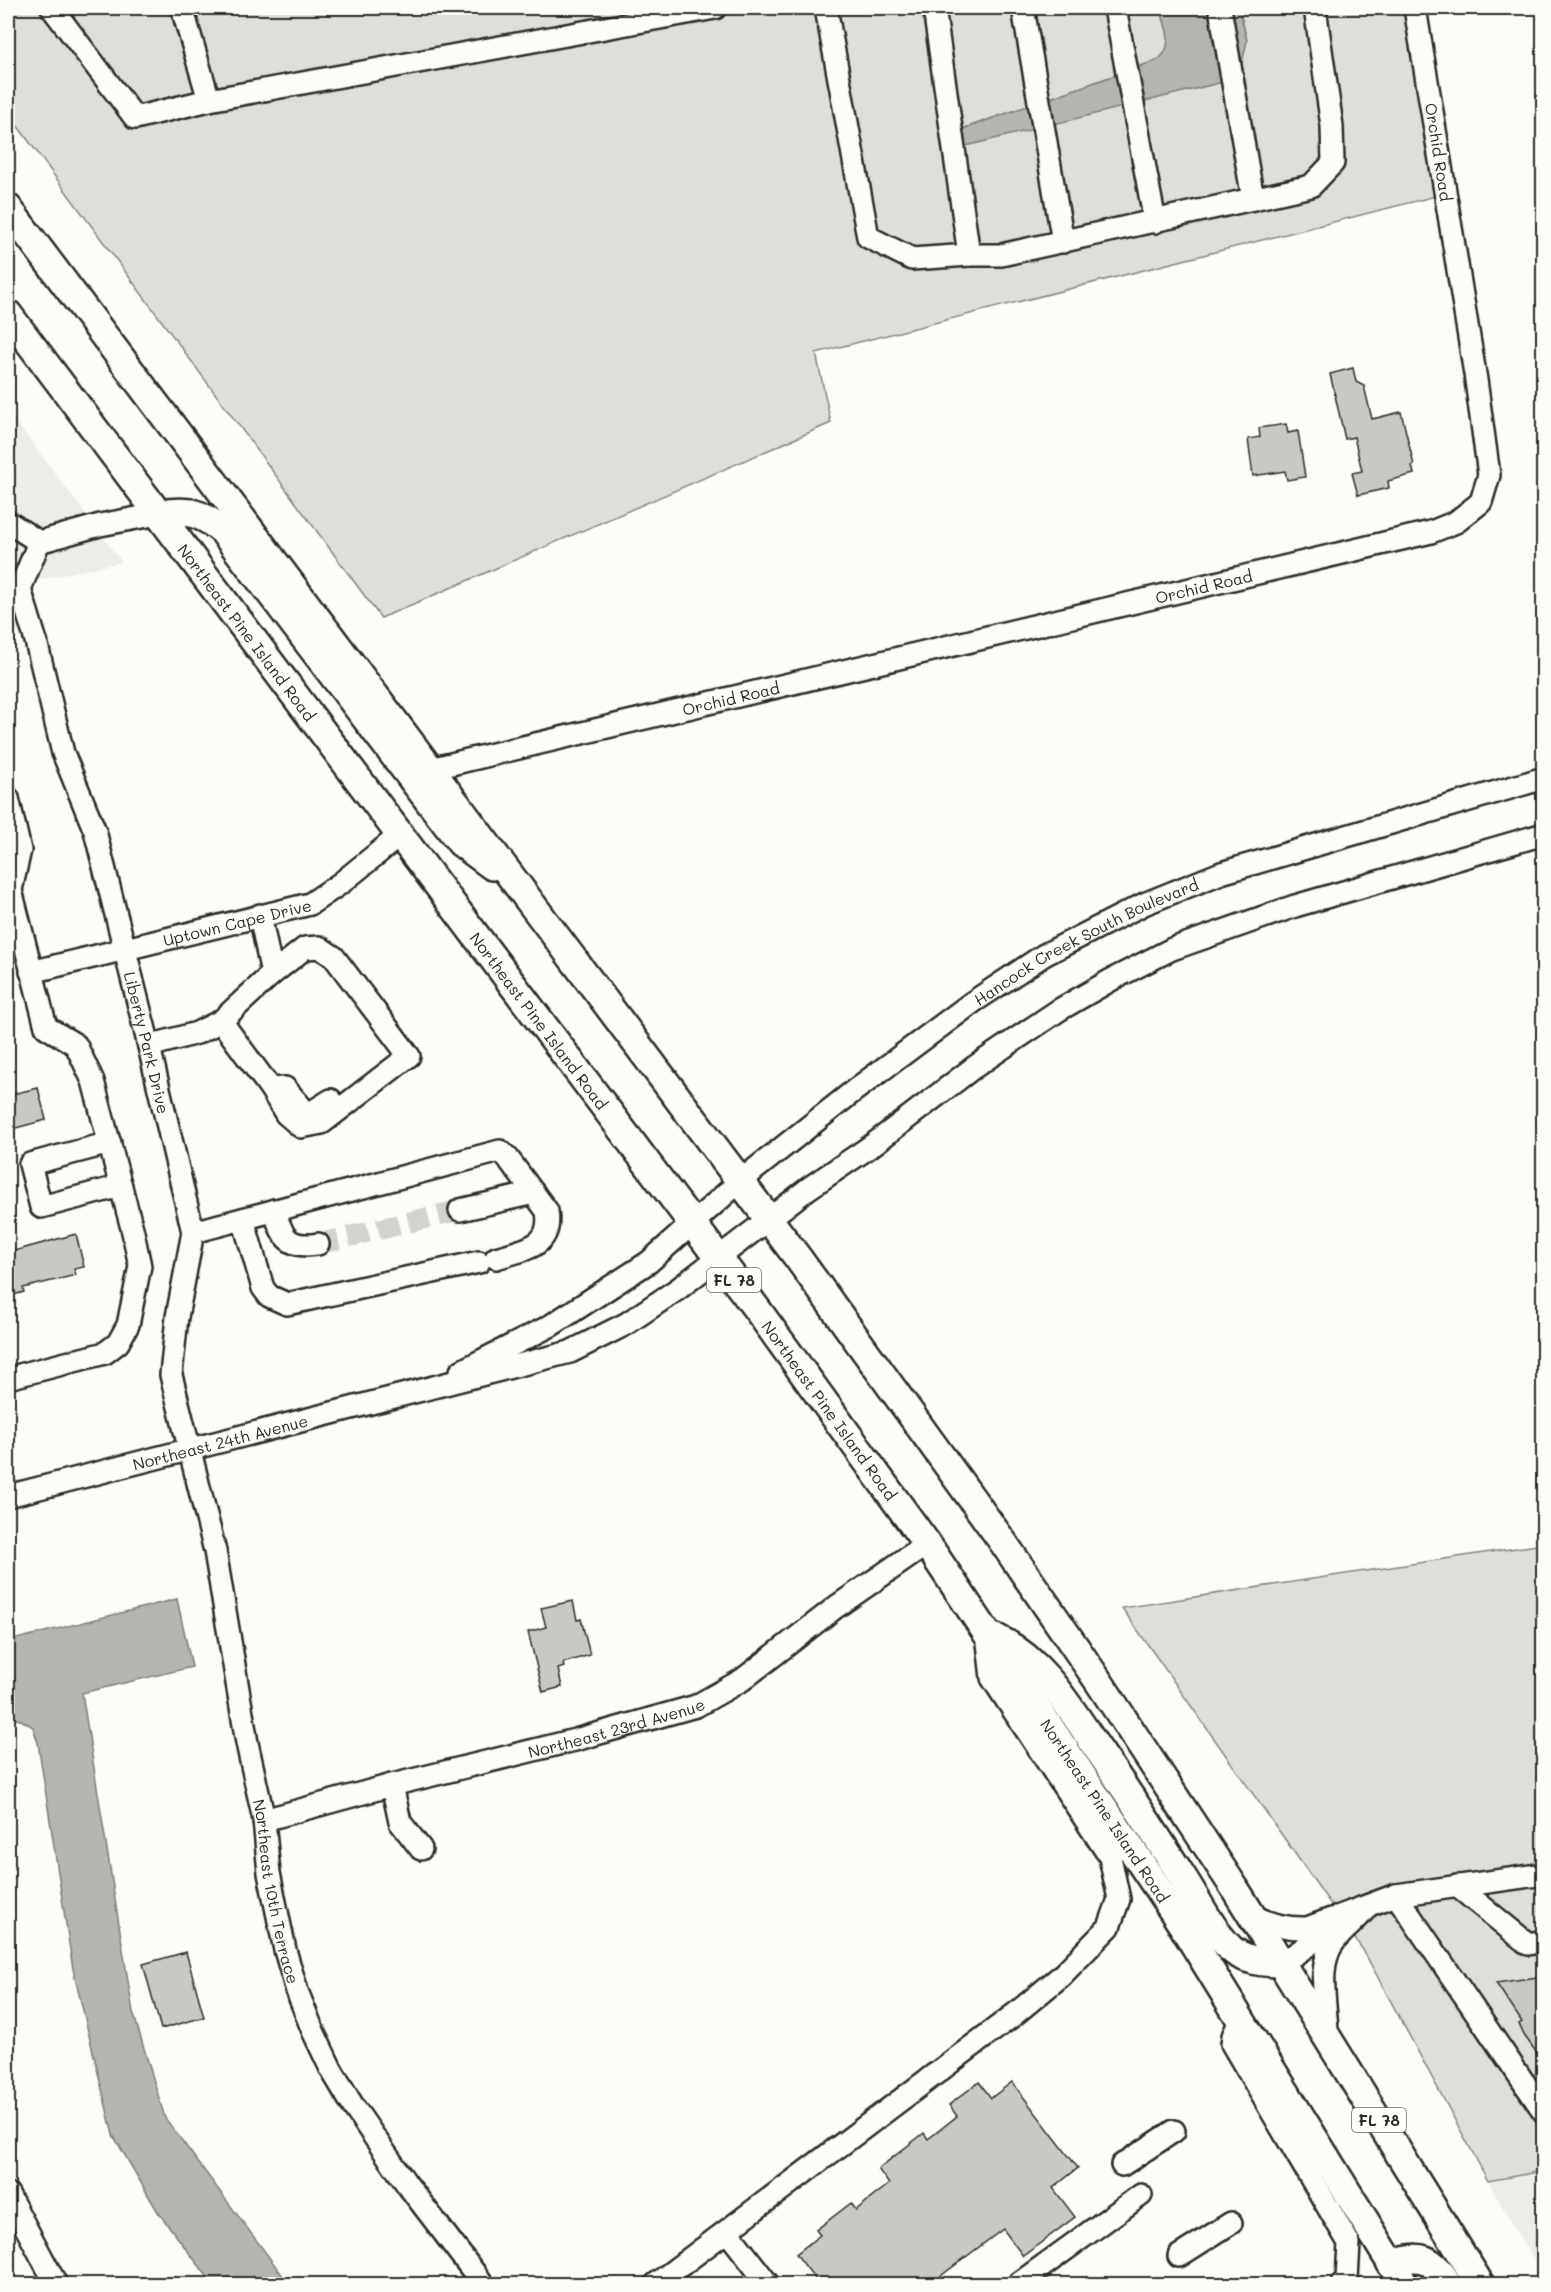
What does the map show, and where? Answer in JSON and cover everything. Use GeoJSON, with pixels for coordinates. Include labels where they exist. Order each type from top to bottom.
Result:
{"type":"FeatureCollection","features":[{"type":"Feature","properties":{"kind":"main road","name":"FL 78"},"geometry":{"type":"LineString","coordinates":[[8,208],[768,1220],[1003,1542],[1099,1682],[1253,1916],[1480,2284]]}},
{"type":"Feature","properties":{"kind":"main road","name":"Northeast Pine Island Road"},"geometry":{"type":"LineString","coordinates":[[8,315],[718,1257],[927,1544],[1181,1923],[1398,2274]]}},
{"type":"Feature","properties":{"kind":"main road"},"geometry":{"type":"LineString","coordinates":[[158,514],[188,512],[207,517],[223,531],[461,843],[517,885]]}},
{"type":"Feature","properties":{"kind":"main road"},"geometry":{"type":"LineString","coordinates":[[987,1634],[1006,1642],[1035,1665],[1062,1696],[1231,1949],[1247,1959],[1282,1964]]}},
{"type":"Feature","properties":{"kind":"main road"},"geometry":{"type":"LineString","coordinates":[[1398,2274],[1414,2257],[1428,2260],[1448,2284]]}},
{"type":"Feature","properties":{"kind":"street"},"geometry":{"type":"LineString","coordinates":[[52,8],[135,118],[209,100],[715,8]]}},
{"type":"Feature","properties":{"kind":"street"},"geometry":{"type":"LineString","coordinates":[[182,8],[209,100]]}},
{"type":"Feature","properties":{"kind":"street"},"geometry":{"type":"LineString","coordinates":[[826,8],[868,237],[912,258],[1001,255],[1311,186],[1333,163],[1332,126],[1315,8]]}},
{"type":"Feature","properties":{"kind":"street"},"geometry":{"type":"LineString","coordinates":[[934,8],[969,255]]}},
{"type":"Feature","properties":{"kind":"street"},"geometry":{"type":"LineString","coordinates":[[1023,8],[1063,242]]}},
{"type":"Feature","properties":{"kind":"street"},"geometry":{"type":"LineString","coordinates":[[1115,8],[1155,222]]}},
{"type":"Feature","properties":{"kind":"street"},"geometry":{"type":"LineString","coordinates":[[1220,8],[1253,199]]}},
{"type":"Feature","properties":{"kind":"street","name":"Orchid Road"},"geometry":{"type":"LineString","coordinates":[[430,769],[1413,536],[1456,522],[1481,502],[1489,475],[1474,368],[1415,8]]}},
{"type":"Feature","properties":{"kind":"street"},"geometry":{"type":"LineString","coordinates":[[8,522],[39,542],[100,525],[158,514]]}},
{"type":"Feature","properties":{"kind":"street","name":"Liberty Park Drive"},"geometry":{"type":"LineString","coordinates":[[39,542],[20,589],[36,640],[63,753],[95,831],[193,1232],[177,1317],[171,1375],[189,1450]]}},
{"type":"Feature","properties":{"kind":"street","name":"Hancock Creek South Boulevard"},"geometry":{"type":"LineString","coordinates":[[692,1223],[739,1182],[855,1090],[1008,977],[1044,955],[1134,909],[1221,873],[1544,778]]}},
{"type":"Feature","properties":{"kind":"street"},"geometry":{"type":"LineString","coordinates":[[8,798],[20,850],[11,890],[46,1027],[76,1045],[93,1081],[140,1266],[128,1325],[118,1343],[105,1353],[8,1378]]}},
{"type":"Feature","properties":{"kind":"street"},"geometry":{"type":"LineString","coordinates":[[718,1257],[809,1188],[871,1146],[973,1068],[1059,1010],[1111,980],[1172,949],[1295,906],[1544,834]]}},
{"type":"Feature","properties":{"kind":"street","name":"Uptown Cape Drive"},"geometry":{"type":"LineString","coordinates":[[31,972],[309,904],[341,883],[400,835]]}},
{"type":"Feature","properties":{"kind":"street"},"geometry":{"type":"LineString","coordinates":[[260,915],[272,974]]}},
{"type":"Feature","properties":{"kind":"street"},"geometry":{"type":"LineString","coordinates":[[149,1046],[197,1033],[221,1021],[272,974],[305,948],[319,947],[334,957],[409,1056],[374,1083],[361,1080],[312,1112],[304,1110],[285,1088],[271,1089],[221,1021]]}},
{"type":"Feature","properties":{"kind":"street"},"geometry":{"type":"LineString","coordinates":[[110,1143],[30,1164],[41,1207],[121,1186]]}},
{"type":"Feature","properties":{"kind":"street"},"geometry":{"type":"LineString","coordinates":[[193,1232],[500,1151],[548,1211],[548,1232],[538,1245],[488,1260],[287,1304],[269,1296],[263,1288],[243,1219]]}},
{"type":"Feature","properties":{"kind":"street"},"geometry":{"type":"LineString","coordinates":[[460,1210],[534,1193]]}},
{"type":"Feature","properties":{"kind":"street"},"geometry":{"type":"LineString","coordinates":[[274,1210],[287,1240],[294,1245],[318,1245]]}},
{"type":"Feature","properties":{"kind":"street","name":"Northeast 24th Avenue"},"geometry":{"type":"LineString","coordinates":[[432,1387],[550,1326],[649,1262],[692,1223]]}},
{"type":"Feature","properties":{"kind":"street","name":"Northeast 24th Avenue"},"geometry":{"type":"LineString","coordinates":[[8,1496],[570,1352],[626,1323],[678,1289],[718,1257]]}},
{"type":"Feature","properties":{"kind":"street","name":"Northeast 10th Terrace"},"geometry":{"type":"LineString","coordinates":[[189,1450],[214,1551],[247,1743],[264,1820],[268,1873],[285,1950],[297,1991],[331,2069],[353,2106],[406,2183],[483,2284]]}},
{"type":"Feature","properties":{"kind":"street","name":"Northeast 23rd Avenue"},"geometry":{"type":"LineString","coordinates":[[264,1820],[392,1785],[575,1740],[696,1706],[742,1680],[836,1607],[927,1544]]}},
{"type":"Feature","properties":{"kind":"street"},"geometry":{"type":"LineString","coordinates":[[656,2284],[1006,2021],[1061,1976],[1109,1927],[1119,1899],[1110,1857],[992,1678],[987,1634]]}},
{"type":"Feature","properties":{"kind":"street"},"geometry":{"type":"LineString","coordinates":[[392,1785],[400,1822],[421,1849]]}},
{"type":"Feature","properties":{"kind":"street"},"geometry":{"type":"LineString","coordinates":[[1253,1916],[1277,1926],[1292,1929],[1307,1928],[1396,1895],[1544,1874]]}},
{"type":"Feature","properties":{"kind":"street"},"geometry":{"type":"LineString","coordinates":[[1457,1887],[1528,1944],[1544,1941]]}},
{"type":"Feature","properties":{"kind":"street"},"geometry":{"type":"LineString","coordinates":[[1396,1895],[1544,2112]]}},
{"type":"Feature","properties":{"kind":"street"},"geometry":{"type":"LineString","coordinates":[[1282,1964],[1368,1905]]}},
{"type":"Feature","properties":{"kind":"street"},"geometry":{"type":"LineString","coordinates":[[1327,2035],[1323,1978],[1329,1950],[1335,1940],[1358,1920],[1368,1905]]}},
{"type":"Feature","properties":{"kind":"street"},"geometry":{"type":"LineString","coordinates":[[1241,2019],[1232,2044],[1349,2243],[1347,2280],[1342,2284]]}},
{"type":"Feature","properties":{"kind":"street"},"geometry":{"type":"LineString","coordinates":[[1122,2164],[1174,2131]]}},
{"type":"Feature","properties":{"kind":"street"},"geometry":{"type":"LineString","coordinates":[[8,2194],[56,2284]]}},
{"type":"Feature","properties":{"kind":"street"},"geometry":{"type":"LineString","coordinates":[[1018,2284],[1141,2195]]}},
{"type":"Feature","properties":{"kind":"street"},"geometry":{"type":"LineString","coordinates":[[1179,2256],[1231,2223]]}},
{"type":"Feature","properties":{"kind":"street"},"geometry":{"type":"LineString","coordinates":[[727,2231],[768,2284]]}},
{"type":"Feature","properties":{"kind":"shaded area"},"geometry":{"type":"Polygon","coordinates":[[[8,8],[1160,8],[1168,42],[1167,48],[1158,60],[948,134],[1247,41],[1239,8],[1420,8],[1452,192],[816,353],[831,423],[381,618],[8,113],[8,8]]]}},
{"type":"Feature","properties":{"kind":"shaded area"},"geometry":{"type":"Polygon","coordinates":[[[1160,8],[1239,8],[1247,41],[1241,68],[1223,82],[950,150],[948,134],[1158,60],[1167,48],[1168,42],[1160,8]]]}},
{"type":"Feature","properties":{"kind":"shaded area"},"geometry":{"type":"Polygon","coordinates":[[[8,411],[122,562],[8,586],[8,411]]]}},
{"type":"Feature","properties":{"kind":"shaded area"},"geometry":{"type":"Polygon","coordinates":[[[1543,1544],[1543,2171],[1488,2181],[1363,1950],[1122,1608],[1543,1544]]]}},
{"type":"Feature","properties":{"kind":"shaded area"},"geometry":{"type":"Polygon","coordinates":[[[177,1599],[192,1667],[82,1693],[133,2012],[165,2118],[289,2284],[213,2284],[158,2212],[113,2135],[73,1969],[38,1743],[33,1727],[21,1720],[8,1718],[8,1641],[177,1599]]]}},
{"type":"Feature","properties":{"kind":"shaded area"},"geometry":{"type":"Polygon","coordinates":[[[1543,2171],[1543,2274],[1488,2181],[1543,2171]]]}},
{"type":"Feature","properties":{"kind":"building"},"geometry":{"type":"Polygon","coordinates":[[[1353,368],[1356,382],[1364,386],[1372,419],[1401,412],[1414,465],[1412,466],[1414,474],[1388,481],[1389,488],[1358,495],[1352,473],[1362,471],[1354,437],[1345,439],[1330,374],[1353,368]]]}},
{"type":"Feature","properties":{"kind":"building"},"geometry":{"type":"Polygon","coordinates":[[[1286,424],[1288,433],[1298,431],[1305,477],[1287,480],[1285,471],[1253,476],[1248,439],[1260,437],[1259,428],[1286,424]]]}},
{"type":"Feature","properties":{"kind":"building"},"geometry":{"type":"Polygon","coordinates":[[[38,1088],[46,1120],[8,1130],[8,1095],[38,1088]]]}},
{"type":"Feature","properties":{"kind":"building"},"geometry":{"type":"Polygon","coordinates":[[[76,1234],[84,1267],[74,1269],[76,1275],[23,1288],[24,1292],[10,1296],[8,1292],[8,1249],[13,1248],[14,1251],[76,1234]]]}},
{"type":"Feature","properties":{"kind":"building"},"geometry":{"type":"Polygon","coordinates":[[[573,1601],[577,1620],[581,1619],[590,1655],[563,1663],[564,1667],[558,1669],[562,1687],[543,1692],[528,1632],[546,1627],[541,1608],[573,1601]]]}},
{"type":"Feature","properties":{"kind":"building"},"geometry":{"type":"Polygon","coordinates":[[[186,1952],[204,2017],[161,2029],[143,1964],[186,1952]]]}},
{"type":"Feature","properties":{"kind":"building"},"geometry":{"type":"Polygon","coordinates":[[[1544,1976],[1544,2063],[1524,2035],[1519,2024],[1522,2022],[1496,1983],[1544,1976]]]}},
{"type":"Feature","properties":{"kind":"building"},"geometry":{"type":"Polygon","coordinates":[[[979,2082],[991,2098],[1012,2082],[1078,2168],[1053,2188],[1075,2217],[1023,2256],[1003,2229],[930,2284],[819,2284],[796,2254],[820,2235],[816,2230],[851,2203],[856,2210],[889,2184],[878,2169],[924,2133],[928,2139],[957,2116],[949,2105],[979,2082]]]}},
{"type":"Feature","properties":{"kind":"tunnel"},"geometry":{"type":"LineString","coordinates":[[318,1244],[460,1210]]}}]}
